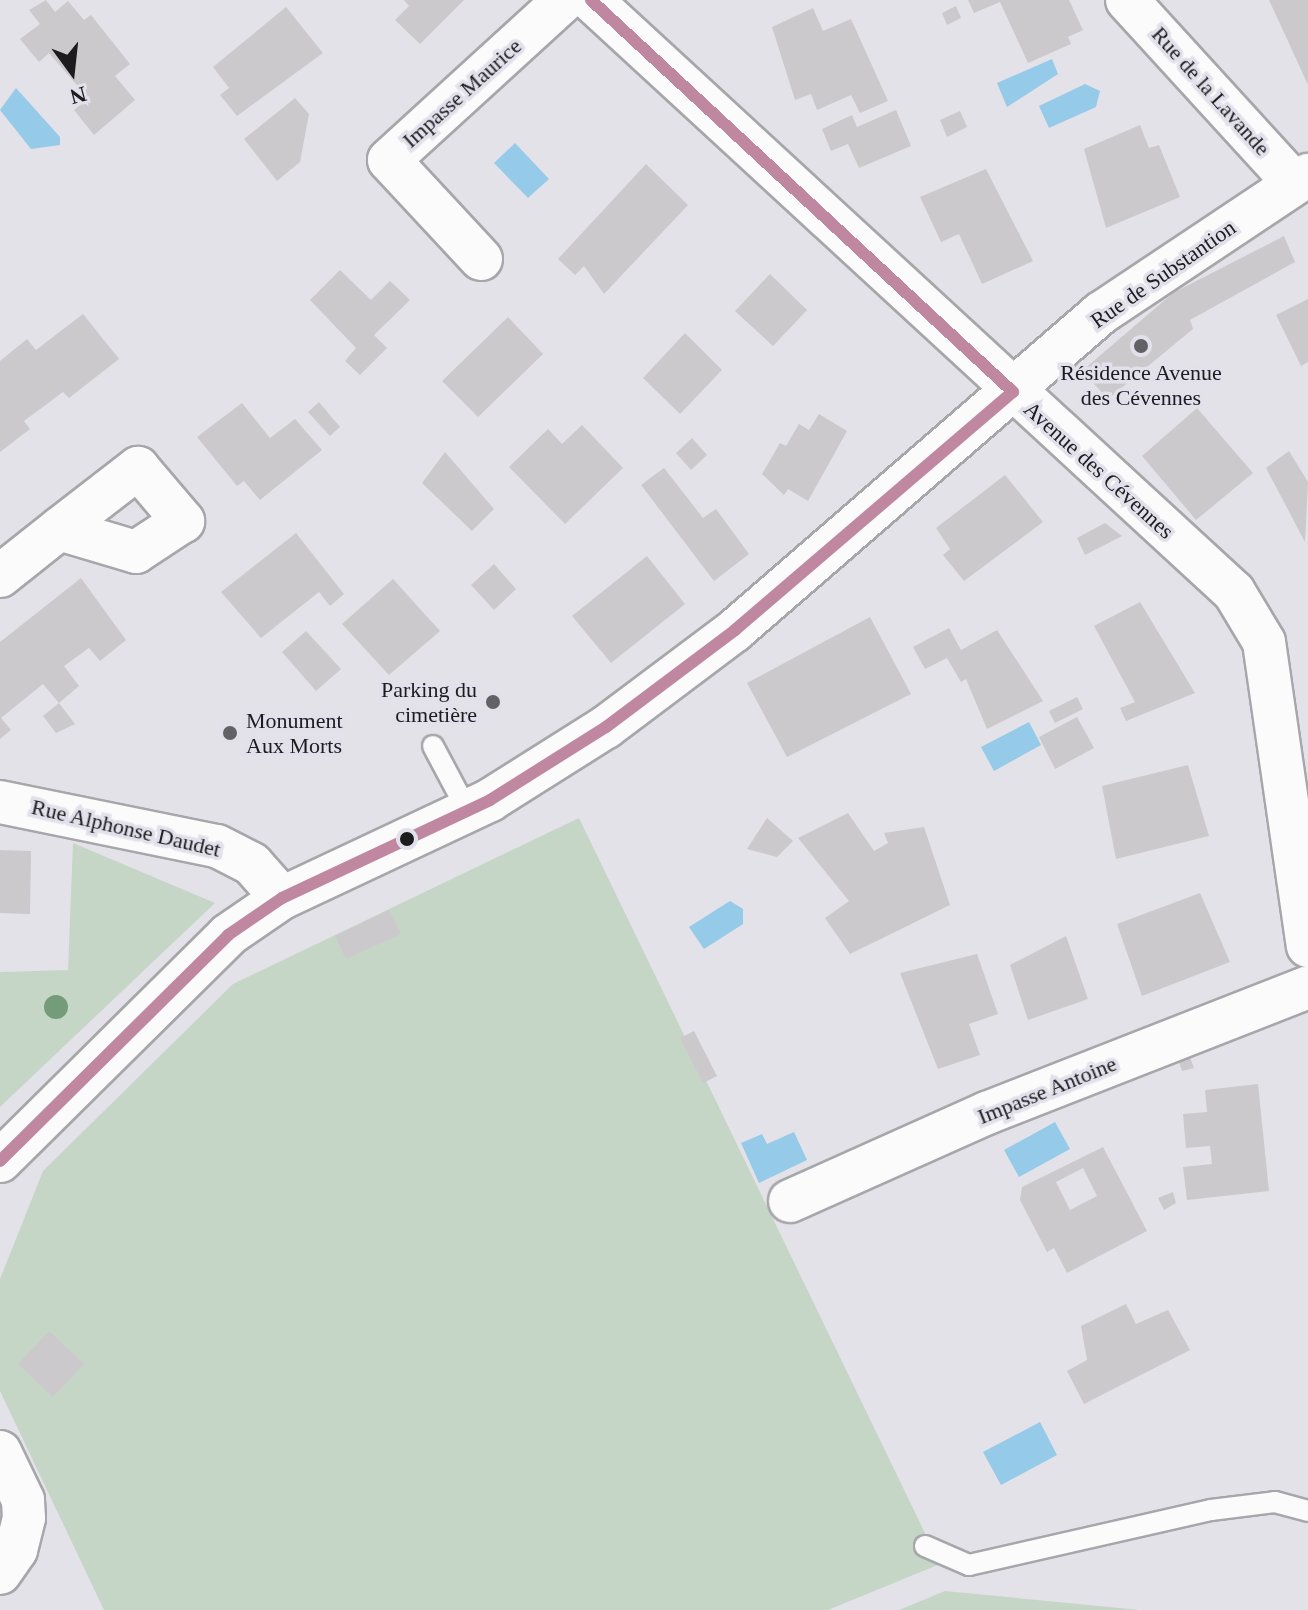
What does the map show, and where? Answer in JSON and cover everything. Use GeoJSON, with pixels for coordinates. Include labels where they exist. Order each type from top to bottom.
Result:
{"type":"FeatureCollection","features":[{"type":"Feature","properties":{"kind":"street","name":"Impasse Maurice"},"geometry":{"type":"LineString","coordinates":[[481,259],[389,160],[564,0]]}},
{"type":"Feature","properties":{"kind":"street","name":"Avenue des Cévennes"},"geometry":{"type":"LineString","coordinates":[[591,0],[1013,392],[1234,592],[1257,625],[1307,921]]}},
{"type":"Feature","properties":{"kind":"street","name":"Rue de la Lavande"},"geometry":{"type":"LineString","coordinates":[[1127,0],[1301,179]]}},
{"type":"Feature","properties":{"kind":"street","name":"Rue de Substantion"},"geometry":{"type":"LineString","coordinates":[[0,1161],[228,935],[282,898],[467,810],[606,727],[735,630],[1101,313],[1301,179]]}},
{"type":"Feature","properties":{"kind":"street"},"geometry":{"type":"LineString","coordinates":[[0,576],[59,529]]}},
{"type":"Feature","properties":{"kind":"street","name":"Rue Alphonse Daudet"},"geometry":{"type":"LineString","coordinates":[[0,802],[217,846],[252,864],[282,898]]}},
{"type":"Feature","properties":{"kind":"street","name":"Impasse Antoine"},"geometry":{"type":"LineString","coordinates":[[790,1201],[987,1113],[1308,987]]}},
{"type":"Feature","properties":{"kind":"street"},"geometry":{"type":"LineString","coordinates":[[0,1452],[23,1500],[24,1518],[16,1550],[0,1573]]}},
{"type":"Feature","properties":{"kind":"lane"},"geometry":{"type":"LineString","coordinates":[[433,746],[467,810]]}},
{"type":"Feature","properties":{"kind":"lane"},"geometry":{"type":"LineString","coordinates":[[925,1546],[969,1565],[1211,1510],[1275,1502],[1308,1511]]}},
{"type":"Feature","properties":{"kind":"green space"},"geometry":{"type":"Polygon","coordinates":[[[579,818],[940,1564],[828,1610],[104,1610],[0,1391],[0,1279],[43,1171],[233,984],[579,818]]]}},
{"type":"Feature","properties":{"kind":"green space"},"geometry":{"type":"Polygon","coordinates":[[[73,843],[215,903],[0,1107],[0,972],[68,970],[73,843]]]}},
{"type":"Feature","properties":{"kind":"green space"},"geometry":{"type":"Polygon","coordinates":[[[945,1591],[1140,1610],[899,1610],[945,1591]]]}},
{"type":"Feature","properties":{"kind":"water"},"geometry":{"type":"Polygon","coordinates":[[[1052,59],[1058,74],[1007,107],[997,83],[1052,59]]]}},
{"type":"Feature","properties":{"kind":"water"},"geometry":{"type":"Polygon","coordinates":[[[1085,84],[1100,91],[1096,107],[1049,128],[1039,106],[1085,84]]]}},
{"type":"Feature","properties":{"kind":"water"},"geometry":{"type":"Polygon","coordinates":[[[16,88],[60,137],[60,145],[31,149],[0,110],[16,88]]]}},
{"type":"Feature","properties":{"kind":"water"},"geometry":{"type":"Polygon","coordinates":[[[515,143],[549,179],[528,198],[494,163],[515,143]]]}},
{"type":"Feature","properties":{"kind":"water"},"geometry":{"type":"Polygon","coordinates":[[[1029,722],[1041,745],[994,771],[981,747],[1029,722]]]}},
{"type":"Feature","properties":{"kind":"water"},"geometry":{"type":"Polygon","coordinates":[[[730,901],[743,909],[743,924],[704,949],[689,927],[730,901]]]}},
{"type":"Feature","properties":{"kind":"water"},"geometry":{"type":"Polygon","coordinates":[[[1055,1122],[1070,1149],[1019,1177],[1004,1150],[1055,1122]]]}},
{"type":"Feature","properties":{"kind":"water"},"geometry":{"type":"Polygon","coordinates":[[[794,1132],[807,1160],[759,1183],[741,1143],[762,1134],[767,1144],[794,1132]]]}},
{"type":"Feature","properties":{"kind":"water"},"geometry":{"type":"Polygon","coordinates":[[[1040,1422],[1057,1455],[1001,1485],[983,1452],[1040,1422]]]}},
{"type":"Feature","properties":{"kind":"building"},"geometry":{"type":"Polygon","coordinates":[[[46,0],[55,12],[68,1],[84,20],[91,15],[130,64],[115,76],[135,100],[94,135],[74,110],[88,98],[49,53],[39,62],[20,39],[40,24],[29,10],[46,0]]]}},
{"type":"Feature","properties":{"kind":"building"},"geometry":{"type":"Polygon","coordinates":[[[404,0],[464,0],[420,44],[395,20],[409,6],[404,0]]]}},
{"type":"Feature","properties":{"kind":"building"},"geometry":{"type":"Polygon","coordinates":[[[968,0],[1069,0],[1083,30],[1068,37],[1071,44],[1028,63],[1000,2],[974,13],[968,0]]]}},
{"type":"Feature","properties":{"kind":"building"},"geometry":{"type":"Polygon","coordinates":[[[1269,0],[1308,0],[1308,85],[1287,39],[1269,0]]]}},
{"type":"Feature","properties":{"kind":"building"},"geometry":{"type":"Polygon","coordinates":[[[956,6],[961,18],[947,25],[942,13],[956,6]]]}},
{"type":"Feature","properties":{"kind":"building"},"geometry":{"type":"Polygon","coordinates":[[[286,7],[323,53],[237,116],[220,95],[229,88],[213,67],[286,7]]]}},
{"type":"Feature","properties":{"kind":"building"},"geometry":{"type":"Polygon","coordinates":[[[813,8],[823,31],[851,19],[888,101],[860,113],[851,95],[817,110],[811,94],[795,100],[772,27],[813,8]]]}},
{"type":"Feature","properties":{"kind":"building"},"geometry":{"type":"Polygon","coordinates":[[[295,98],[309,114],[300,162],[277,181],[244,139],[295,98]]]}},
{"type":"Feature","properties":{"kind":"building"},"geometry":{"type":"Polygon","coordinates":[[[896,110],[911,146],[859,168],[848,144],[831,151],[822,129],[852,115],[857,127],[896,110]]]}},
{"type":"Feature","properties":{"kind":"building"},"geometry":{"type":"Polygon","coordinates":[[[960,111],[967,127],[947,137],[940,120],[960,111]]]}},
{"type":"Feature","properties":{"kind":"building"},"geometry":{"type":"Polygon","coordinates":[[[1140,125],[1149,148],[1159,145],[1180,197],[1106,228],[1084,149],[1140,125]]]}},
{"type":"Feature","properties":{"kind":"building"},"geometry":{"type":"Polygon","coordinates":[[[646,164],[688,205],[604,294],[584,266],[575,275],[558,259],[646,164]]]}},
{"type":"Feature","properties":{"kind":"building"},"geometry":{"type":"Polygon","coordinates":[[[986,169],[1033,261],[982,284],[959,234],[941,242],[920,197],[986,169]]]}},
{"type":"Feature","properties":{"kind":"building"},"geometry":{"type":"Polygon","coordinates":[[[1284,236],[1295,262],[1190,320],[1193,329],[1108,399],[1082,371],[1173,293],[1284,236]]]}},
{"type":"Feature","properties":{"kind":"building"},"geometry":{"type":"Polygon","coordinates":[[[340,270],[371,300],[390,281],[410,300],[374,335],[387,348],[360,375],[345,361],[356,348],[310,300],[340,270]]]}},
{"type":"Feature","properties":{"kind":"building"},"geometry":{"type":"Polygon","coordinates":[[[770,274],[807,310],[773,346],[735,311],[770,274]]]}},
{"type":"Feature","properties":{"kind":"building"},"geometry":{"type":"Polygon","coordinates":[[[1308,299],[1308,362],[1301,366],[1276,315],[1308,299]]]}},
{"type":"Feature","properties":{"kind":"building"},"geometry":{"type":"Polygon","coordinates":[[[83,314],[119,359],[69,398],[63,392],[24,421],[30,429],[0,452],[0,361],[27,339],[36,350],[83,314]]]}},
{"type":"Feature","properties":{"kind":"building"},"geometry":{"type":"Polygon","coordinates":[[[508,317],[543,354],[478,417],[442,381],[508,317]]]}},
{"type":"Feature","properties":{"kind":"building"},"geometry":{"type":"Polygon","coordinates":[[[685,333],[722,370],[680,414],[643,378],[685,333]]]}},
{"type":"Feature","properties":{"kind":"building"},"geometry":{"type":"Polygon","coordinates":[[[319,402],[340,427],[330,436],[308,412],[319,402]]]}},
{"type":"Feature","properties":{"kind":"building"},"geometry":{"type":"Polygon","coordinates":[[[242,403],[270,438],[295,419],[322,450],[260,500],[244,481],[237,486],[197,437],[242,403]]]}},
{"type":"Feature","properties":{"kind":"building"},"geometry":{"type":"Polygon","coordinates":[[[1197,408],[1253,473],[1196,520],[1142,456],[1197,408]]]}},
{"type":"Feature","properties":{"kind":"building"},"geometry":{"type":"Polygon","coordinates":[[[819,414],[847,431],[808,501],[788,489],[784,495],[762,474],[780,443],[786,446],[799,424],[809,430],[819,414]]]}},
{"type":"Feature","properties":{"kind":"building"},"geometry":{"type":"Polygon","coordinates":[[[582,425],[623,468],[565,524],[509,467],[548,429],[562,444],[582,425]]]}},
{"type":"Feature","properties":{"kind":"building"},"geometry":{"type":"Polygon","coordinates":[[[692,438],[707,455],[691,470],[676,453],[692,438]]]}},
{"type":"Feature","properties":{"kind":"building"},"geometry":{"type":"Polygon","coordinates":[[[1289,451],[1308,482],[1305,542],[1266,468],[1289,451]]]}},
{"type":"Feature","properties":{"kind":"building"},"geometry":{"type":"Polygon","coordinates":[[[445,452],[494,509],[472,531],[422,483],[445,452]]]}},
{"type":"Feature","properties":{"kind":"building"},"geometry":{"type":"Polygon","coordinates":[[[664,468],[703,518],[716,509],[749,554],[714,581],[641,485],[664,468]]]}},
{"type":"Feature","properties":{"kind":"building"},"geometry":{"type":"Polygon","coordinates":[[[1005,475],[1043,522],[964,581],[943,555],[950,549],[936,528],[1005,475]]]}},
{"type":"Feature","properties":{"kind":"building"},"geometry":{"type":"Polygon","coordinates":[[[1105,523],[1122,536],[1085,555],[1077,538],[1105,523]]]}},
{"type":"Feature","properties":{"kind":"building"},"geometry":{"type":"Polygon","coordinates":[[[296,533],[344,594],[330,606],[319,592],[261,638],[221,592],[296,533]]]}},
{"type":"Feature","properties":{"kind":"building"},"geometry":{"type":"Polygon","coordinates":[[[647,556],[685,604],[611,663],[572,616],[647,556]]]}},
{"type":"Feature","properties":{"kind":"building"},"geometry":{"type":"Polygon","coordinates":[[[494,564],[516,589],[494,610],[471,585],[494,564]]]}},
{"type":"Feature","properties":{"kind":"building"},"geometry":{"type":"Polygon","coordinates":[[[81,578],[126,640],[100,661],[89,648],[64,666],[79,686],[59,703],[43,684],[1,718],[11,730],[0,739],[0,642],[81,578]]]}},
{"type":"Feature","properties":{"kind":"building"},"geometry":{"type":"Polygon","coordinates":[[[393,579],[440,631],[389,675],[342,624],[393,579]]]}},
{"type":"Feature","properties":{"kind":"building"},"geometry":{"type":"Polygon","coordinates":[[[1140,602],[1195,693],[1126,721],[1120,708],[1135,702],[1094,626],[1140,602]]]}},
{"type":"Feature","properties":{"kind":"building"},"geometry":{"type":"Polygon","coordinates":[[[870,617],[911,694],[787,757],[747,683],[870,617]]]}},
{"type":"Feature","properties":{"kind":"building"},"geometry":{"type":"Polygon","coordinates":[[[949,628],[961,650],[997,630],[1043,701],[987,729],[966,679],[961,682],[947,658],[925,669],[913,647],[949,628]]]}},
{"type":"Feature","properties":{"kind":"building"},"geometry":{"type":"Polygon","coordinates":[[[306,631],[341,669],[316,691],[282,652],[306,631]]]}},
{"type":"Feature","properties":{"kind":"building"},"geometry":{"type":"Polygon","coordinates":[[[1077,697],[1083,709],[1055,723],[1049,711],[1077,697]]]}},
{"type":"Feature","properties":{"kind":"building"},"geometry":{"type":"Polygon","coordinates":[[[59,703],[75,724],[56,733],[43,716],[59,703]]]}},
{"type":"Feature","properties":{"kind":"building"},"geometry":{"type":"Polygon","coordinates":[[[1077,717],[1094,748],[1055,769],[1039,737],[1077,717]]]}},
{"type":"Feature","properties":{"kind":"building"},"geometry":{"type":"Polygon","coordinates":[[[1188,765],[1209,836],[1116,859],[1102,786],[1188,765]]]}},
{"type":"Feature","properties":{"kind":"building"},"geometry":{"type":"Polygon","coordinates":[[[848,813],[874,851],[888,843],[884,833],[924,827],[950,905],[850,954],[825,918],[849,901],[798,838],[848,813]]]}},
{"type":"Feature","properties":{"kind":"building"},"geometry":{"type":"Polygon","coordinates":[[[767,818],[793,841],[777,857],[747,849],[767,818]]]}},
{"type":"Feature","properties":{"kind":"building"},"geometry":{"type":"Polygon","coordinates":[[[0,850],[31,851],[30,914],[0,913],[0,850]]]}},
{"type":"Feature","properties":{"kind":"building"},"geometry":{"type":"Polygon","coordinates":[[[1200,893],[1230,962],[1142,996],[1117,924],[1200,893]]]}},
{"type":"Feature","properties":{"kind":"building"},"geometry":{"type":"Polygon","coordinates":[[[389,910],[401,934],[346,959],[335,936],[389,910]]]}},
{"type":"Feature","properties":{"kind":"building"},"geometry":{"type":"Polygon","coordinates":[[[1066,936],[1088,999],[1028,1020],[1010,965],[1066,936]]]}},
{"type":"Feature","properties":{"kind":"building"},"geometry":{"type":"Polygon","coordinates":[[[977,954],[998,1014],[969,1024],[980,1055],[938,1069],[900,973],[977,954]]]}},
{"type":"Feature","properties":{"kind":"building"},"geometry":{"type":"Polygon","coordinates":[[[694,1031],[717,1076],[703,1083],[680,1038],[694,1031]]]}},
{"type":"Feature","properties":{"kind":"building"},"geometry":{"type":"Polygon","coordinates":[[[1189,1055],[1194,1068],[1182,1071],[1178,1059],[1189,1055]]]}},
{"type":"Feature","properties":{"kind":"building"},"geometry":{"type":"Polygon","coordinates":[[[1258,1084],[1269,1191],[1187,1200],[1183,1167],[1212,1164],[1210,1146],[1186,1148],[1183,1114],[1207,1112],[1205,1090],[1258,1084]]]}},
{"type":"Feature","properties":{"kind":"building"},"geometry":{"type":"Polygon","coordinates":[[[1103,1147],[1147,1231],[1067,1273],[1054,1248],[1047,1252],[1020,1200],[1022,1187],[1103,1147]],[[1083,1168],[1056,1182],[1070,1210],[1097,1196],[1083,1168]]]}},
{"type":"Feature","properties":{"kind":"building"},"geometry":{"type":"Polygon","coordinates":[[[1173,1192],[1176,1203],[1164,1210],[1158,1198],[1173,1192]]]}},
{"type":"Feature","properties":{"kind":"building"},"geometry":{"type":"Polygon","coordinates":[[[1126,1304],[1136,1324],[1168,1310],[1190,1350],[1084,1404],[1067,1371],[1087,1360],[1081,1326],[1126,1304]]]}},
{"type":"Feature","properties":{"kind":"building"},"geometry":{"type":"Polygon","coordinates":[[[49,1331],[84,1364],[53,1397],[18,1364],[49,1331]]]}},
{"type":"Feature","properties":{"kind":"transit line"},"geometry":{"type":"LineString","coordinates":[[591,0],[1013,392]]}},
{"type":"Feature","properties":{"kind":"transit line"},"geometry":{"type":"LineString","coordinates":[[0,1161],[228,935],[282,898],[490,800],[606,727],[735,630],[1013,392]]}},
{"type":"Feature","properties":{"kind":"place","name":"Résidence Avenue des Cévennes"},"geometry":{"type":"Point","coordinates":[1141,346]}},
{"type":"Feature","properties":{"kind":"place","name":"Parking du cimetière"},"geometry":{"type":"Point","coordinates":[493,702]}},
{"type":"Feature","properties":{"kind":"place","name":"Monument Aux Morts"},"geometry":{"type":"Point","coordinates":[230,733]}}]}
